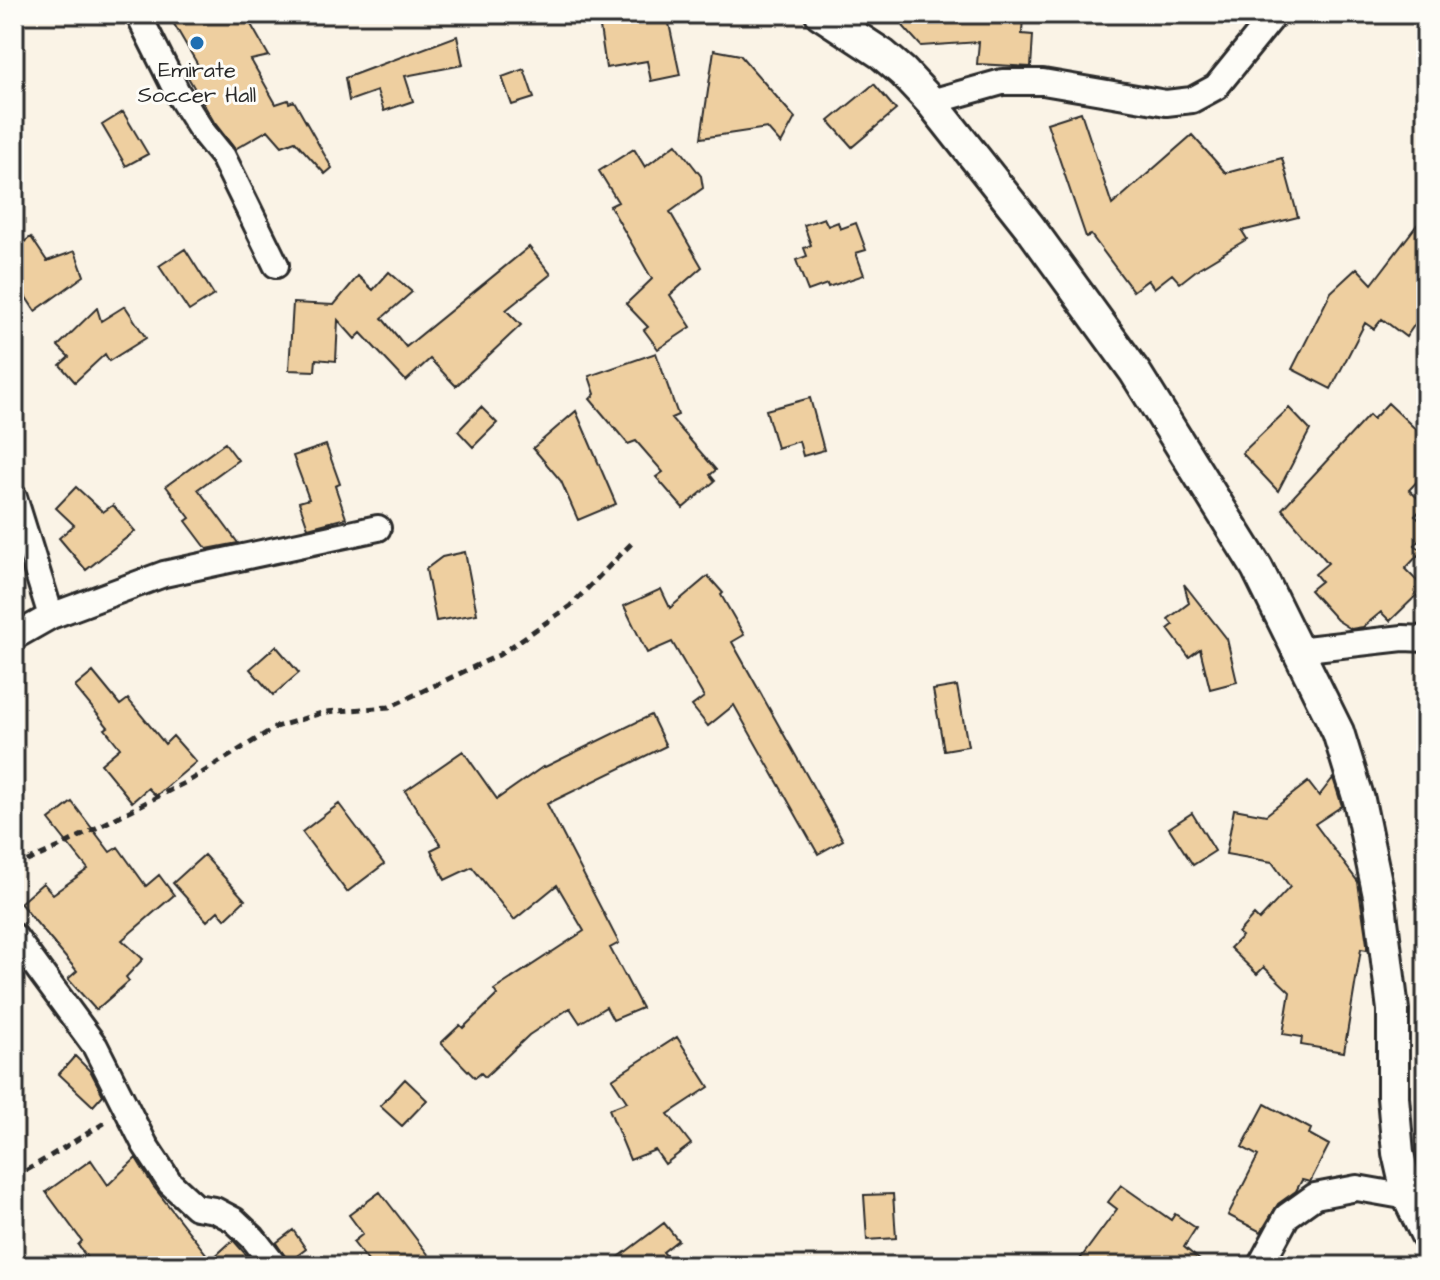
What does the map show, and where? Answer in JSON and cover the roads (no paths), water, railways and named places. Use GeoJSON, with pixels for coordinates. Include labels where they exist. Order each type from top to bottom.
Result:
{"type":"FeatureCollection","features":[{"type":"Feature","properties":{"kind":"street"},"geometry":{"type":"LineString","coordinates":[[138,14],[177,92],[223,157],[276,265]]}},
{"type":"Feature","properties":{"kind":"street"},"geometry":{"type":"LineString","coordinates":[[821,14],[882,54],[903,72],[931,102],[1029,226],[1135,372],[1257,568],[1338,732],[1359,800],[1379,896],[1393,1010],[1393,1097],[1398,1153],[1408,1197],[1426,1234]]}},
{"type":"Feature","properties":{"kind":"street"},"geometry":{"type":"LineString","coordinates":[[931,102],[1002,82],[1043,82],[1166,103],[1192,100],[1216,87],[1275,14]]}},
{"type":"Feature","properties":{"kind":"street"},"geometry":{"type":"LineString","coordinates":[[14,497],[51,616]]}},
{"type":"Feature","properties":{"kind":"street"},"geometry":{"type":"LineString","coordinates":[[14,637],[51,616],[164,574],[378,528]]}},
{"type":"Feature","properties":{"kind":"street"},"geometry":{"type":"LineString","coordinates":[[1297,650],[1403,638],[1426,639]]}},
{"type":"Feature","properties":{"kind":"street"},"geometry":{"type":"LineString","coordinates":[[14,936],[95,1046],[145,1145],[170,1183],[196,1207],[215,1210],[234,1220],[275,1266]]}},
{"type":"Feature","properties":{"kind":"street"},"geometry":{"type":"LineString","coordinates":[[1260,1266],[1287,1216],[1315,1196],[1357,1188],[1408,1197]]}},
{"type":"Feature","properties":{"kind":"place","name":"Emirate Soccer Hall"},"geometry":{"type":"Point","coordinates":[197,43]}}]}
